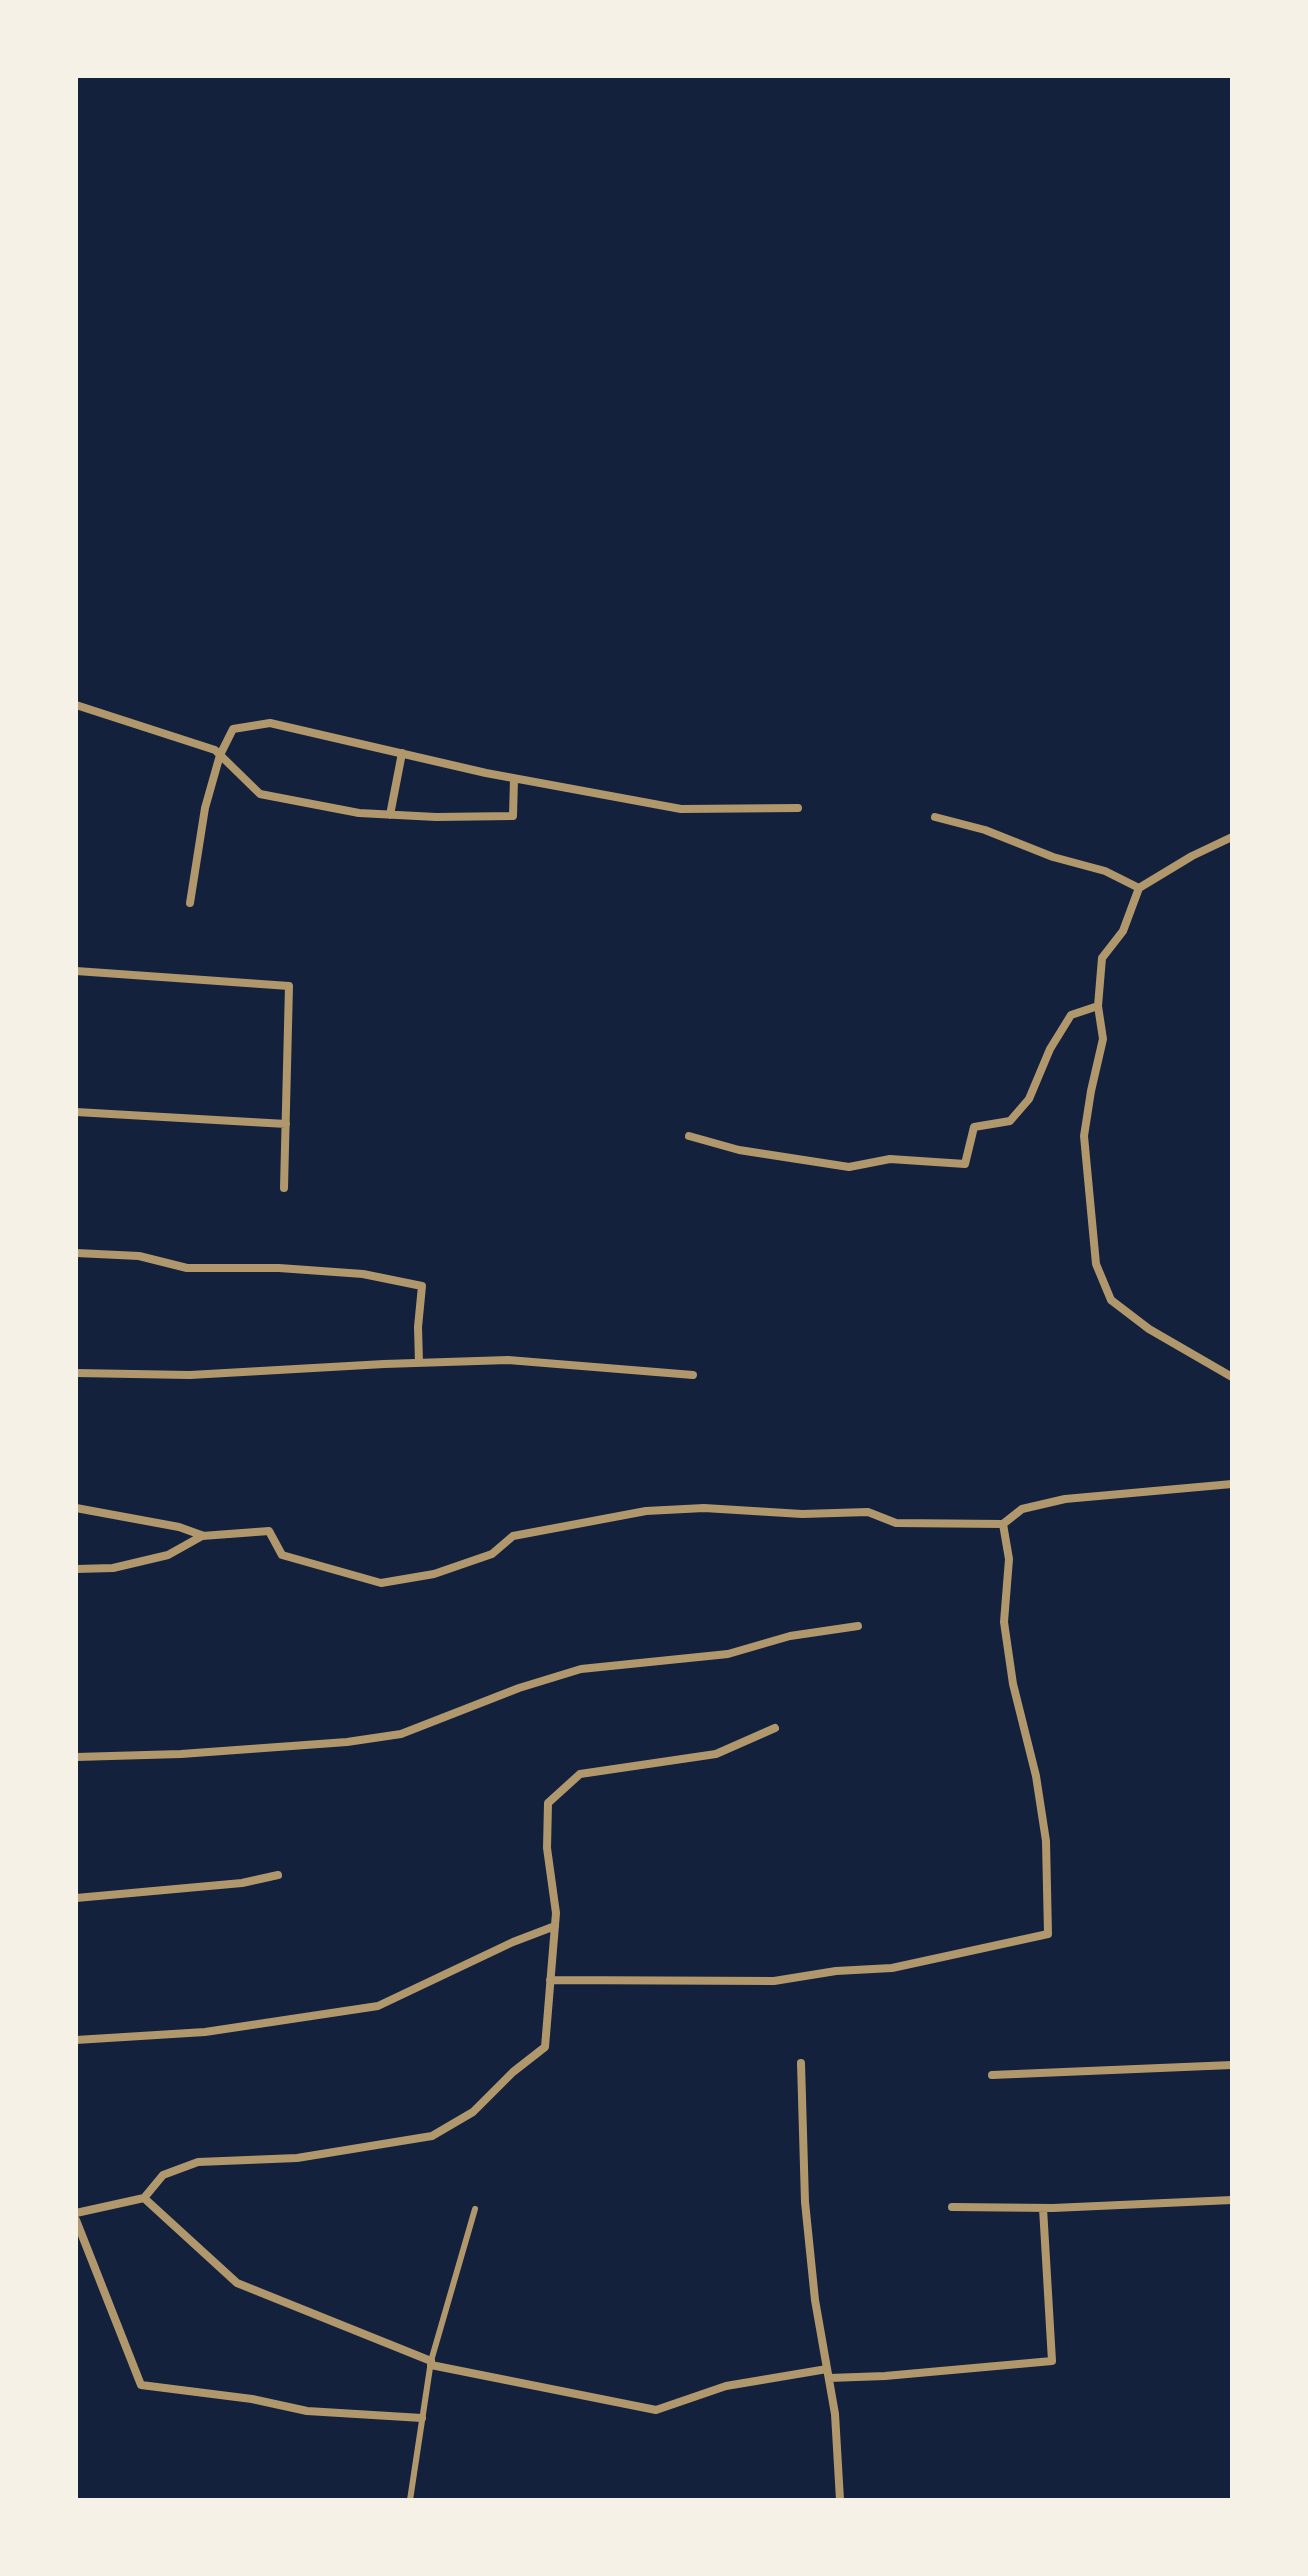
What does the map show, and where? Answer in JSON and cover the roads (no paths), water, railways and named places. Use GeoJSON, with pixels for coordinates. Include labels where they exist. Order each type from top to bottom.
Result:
{"type":"FeatureCollection","features":[{"type":"Feature","properties":{"kind":"street"},"geometry":{"type":"LineString","coordinates":[[76,705],[215,750],[260,794],[359,813],[436,817],[513,816],[514,779]]}},
{"type":"Feature","properties":{"kind":"street"},"geometry":{"type":"LineString","coordinates":[[190,903],[205,808],[220,755],[233,729],[270,723],[514,779],[681,809],[798,808]]}},
{"type":"Feature","properties":{"kind":"street"},"geometry":{"type":"LineString","coordinates":[[390,815],[402,753]]}},
{"type":"Feature","properties":{"kind":"street"},"geometry":{"type":"LineString","coordinates":[[935,817],[985,830],[1053,857],[1105,871],[1139,888]]}},
{"type":"Feature","properties":{"kind":"street"},"geometry":{"type":"LineString","coordinates":[[1232,837],[1192,856],[1139,888],[1123,931],[1102,958],[1098,1006],[1103,1039],[1084,1136],[1096,1264],[1111,1300],[1149,1329],[1232,1377]]}},
{"type":"Feature","properties":{"kind":"street"},"geometry":{"type":"LineString","coordinates":[[76,971],[289,986],[284,1188]]}},
{"type":"Feature","properties":{"kind":"street"},"geometry":{"type":"LineString","coordinates":[[689,1136],[739,1150],[849,1167],[890,1159],[965,1164],[974,1127],[1010,1121],[1029,1099],[1050,1049],[1071,1015],[1098,1006]]}},
{"type":"Feature","properties":{"kind":"street"},"geometry":{"type":"LineString","coordinates":[[76,1112],[286,1124]]}},
{"type":"Feature","properties":{"kind":"street"},"geometry":{"type":"LineString","coordinates":[[76,1253],[139,1256],[187,1268],[279,1268],[363,1274],[422,1286],[418,1327],[419,1363]]}},
{"type":"Feature","properties":{"kind":"street"},"geometry":{"type":"LineString","coordinates":[[76,1373],[190,1375],[508,1360],[693,1375]]}},
{"type":"Feature","properties":{"kind":"street"},"geometry":{"type":"LineString","coordinates":[[76,1569],[113,1568],[168,1555],[204,1536],[269,1531],[282,1555],[381,1583],[434,1574],[492,1554],[513,1536],[646,1511],[704,1508],[802,1514],[868,1512],[896,1523],[1003,1524],[1022,1509],[1065,1499],[1232,1484]]}},
{"type":"Feature","properties":{"kind":"street"},"geometry":{"type":"LineString","coordinates":[[76,1508],[179,1527],[204,1536]]}},
{"type":"Feature","properties":{"kind":"street"},"geometry":{"type":"LineString","coordinates":[[550,1980],[774,1981],[836,1971],[892,1968],[1048,1934],[1046,1841],[1036,1776],[1013,1684],[1004,1622],[1009,1559],[1003,1524]]}},
{"type":"Feature","properties":{"kind":"street"},"geometry":{"type":"LineString","coordinates":[[76,1757],[181,1754],[347,1742],[401,1734],[519,1688],[581,1669],[728,1654],[790,1636],[858,1626]]}},
{"type":"Feature","properties":{"kind":"street"},"geometry":{"type":"LineString","coordinates":[[76,2213],[144,2198],[163,2175],[198,2162],[297,2158],[432,2136],[473,2112],[513,2072],[545,2047],[556,1913],[547,1848],[548,1803],[580,1774],[716,1754],[775,1728]]}},
{"type":"Feature","properties":{"kind":"street"},"geometry":{"type":"LineString","coordinates":[[76,1898],[242,1883],[278,1875]]}},
{"type":"Feature","properties":{"kind":"street"},"geometry":{"type":"LineString","coordinates":[[76,2040],[205,2032],[378,2006],[513,1942],[555,1926]]}},
{"type":"Feature","properties":{"kind":"street"},"geometry":{"type":"LineString","coordinates":[[801,2063],[805,2202],[815,2300],[835,2414],[840,2500]]}},
{"type":"Feature","properties":{"kind":"street"},"geometry":{"type":"LineString","coordinates":[[992,2075],[1232,2065]]}},
{"type":"Feature","properties":{"kind":"street"},"geometry":{"type":"LineString","coordinates":[[144,2198],[237,2283],[431,2363],[656,2410],[726,2386],[828,2373],[885,2376],[1052,2361],[1043,2208]]}},
{"type":"Feature","properties":{"kind":"street"},"geometry":{"type":"LineString","coordinates":[[952,2207],[1043,2208],[1232,2200]]}},
{"type":"Feature","properties":{"kind":"street"},"geometry":{"type":"LineString","coordinates":[[76,2220],[141,2385],[252,2399],[307,2411],[422,2418]]}},
{"type":"Feature","properties":{"kind":"lane"},"geometry":{"type":"LineString","coordinates":[[410,2500],[431,2363],[475,2209]]}}]}
